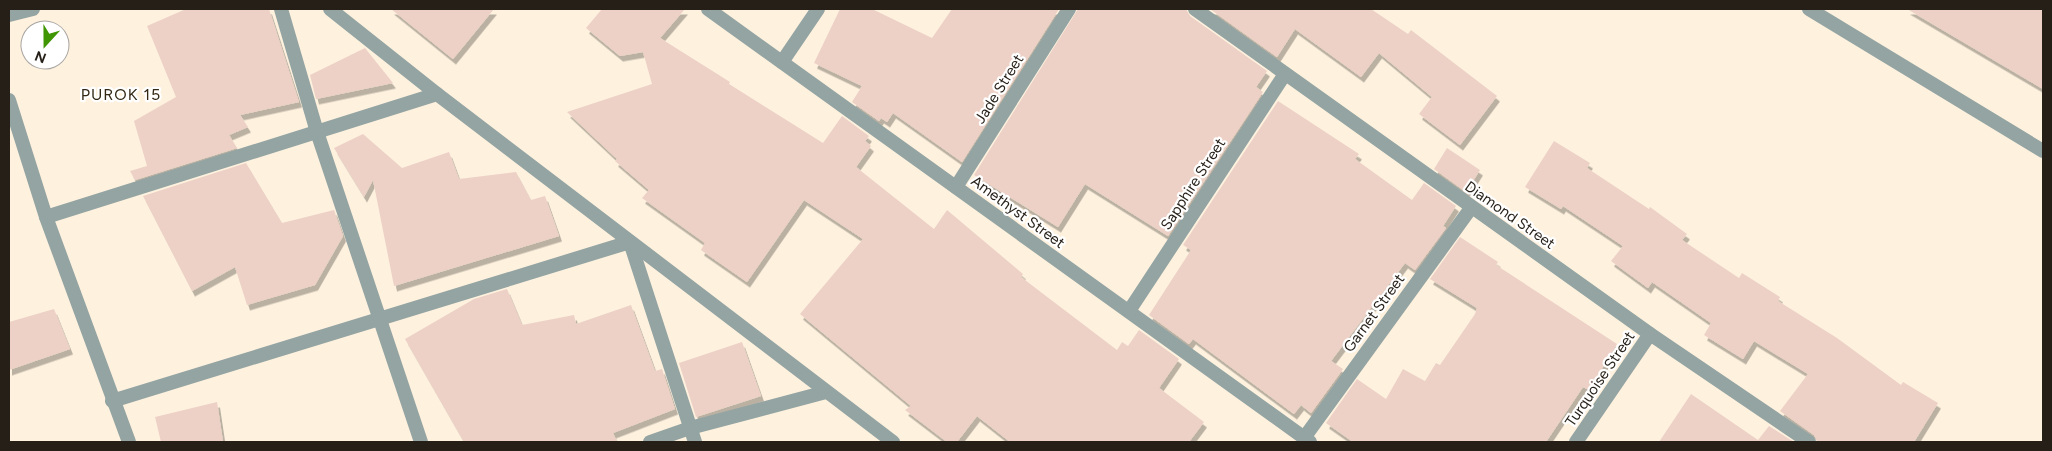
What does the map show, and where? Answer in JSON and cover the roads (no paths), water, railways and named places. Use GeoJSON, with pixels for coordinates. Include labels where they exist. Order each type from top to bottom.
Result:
{"type":"FeatureCollection","features":[{"type":"Feature","properties":{"kind":"street"},"geometry":{"type":"LineString","coordinates":[[9,15],[33,9]]}},
{"type":"Feature","properties":{"kind":"street"},"geometry":{"type":"LineString","coordinates":[[281,9],[317,132],[421,442]]}},
{"type":"Feature","properties":{"kind":"street"},"geometry":{"type":"LineString","coordinates":[[330,9],[437,94],[893,442]]}},
{"type":"Feature","properties":{"kind":"street","name":"Amethyst Street"},"geometry":{"type":"LineString","coordinates":[[708,9],[1307,440]]}},
{"type":"Feature","properties":{"kind":"street"},"geometry":{"type":"LineString","coordinates":[[782,62],[818,9]]}},
{"type":"Feature","properties":{"kind":"street","name":"Jade Street"},"geometry":{"type":"LineString","coordinates":[[956,188],[1069,9]]}},
{"type":"Feature","properties":{"kind":"street","name":"Diamond Street"},"geometry":{"type":"LineString","coordinates":[[1195,9],[1471,208],[1650,334],[1809,442]]}},
{"type":"Feature","properties":{"kind":"street"},"geometry":{"type":"LineString","coordinates":[[1809,9],[2043,150]]}},
{"type":"Feature","properties":{"kind":"street","name":"Sapphire Street"},"geometry":{"type":"LineString","coordinates":[[1129,311],[1285,74]]}},
{"type":"Feature","properties":{"kind":"street"},"geometry":{"type":"LineString","coordinates":[[46,216],[437,94]]}},
{"type":"Feature","properties":{"kind":"street"},"geometry":{"type":"LineString","coordinates":[[9,100],[46,216],[112,401],[129,442]]}},
{"type":"Feature","properties":{"kind":"street","name":"Garnet Street"},"geometry":{"type":"LineString","coordinates":[[1307,440],[1471,208]]}},
{"type":"Feature","properties":{"kind":"street"},"geometry":{"type":"LineString","coordinates":[[112,401],[381,320],[630,242]]}},
{"type":"Feature","properties":{"kind":"street"},"geometry":{"type":"LineString","coordinates":[[630,242],[695,442]]}},
{"type":"Feature","properties":{"kind":"street","name":"Turquoise Street"},"geometry":{"type":"LineString","coordinates":[[1576,442],[1650,334]]}},
{"type":"Feature","properties":{"kind":"street"},"geometry":{"type":"LineString","coordinates":[[650,442],[690,428],[826,392]]}},
{"type":"Feature","properties":{"kind":"district","name":"PUROK 15"},"geometry":{"type":"Point","coordinates":[121,94]}}]}
